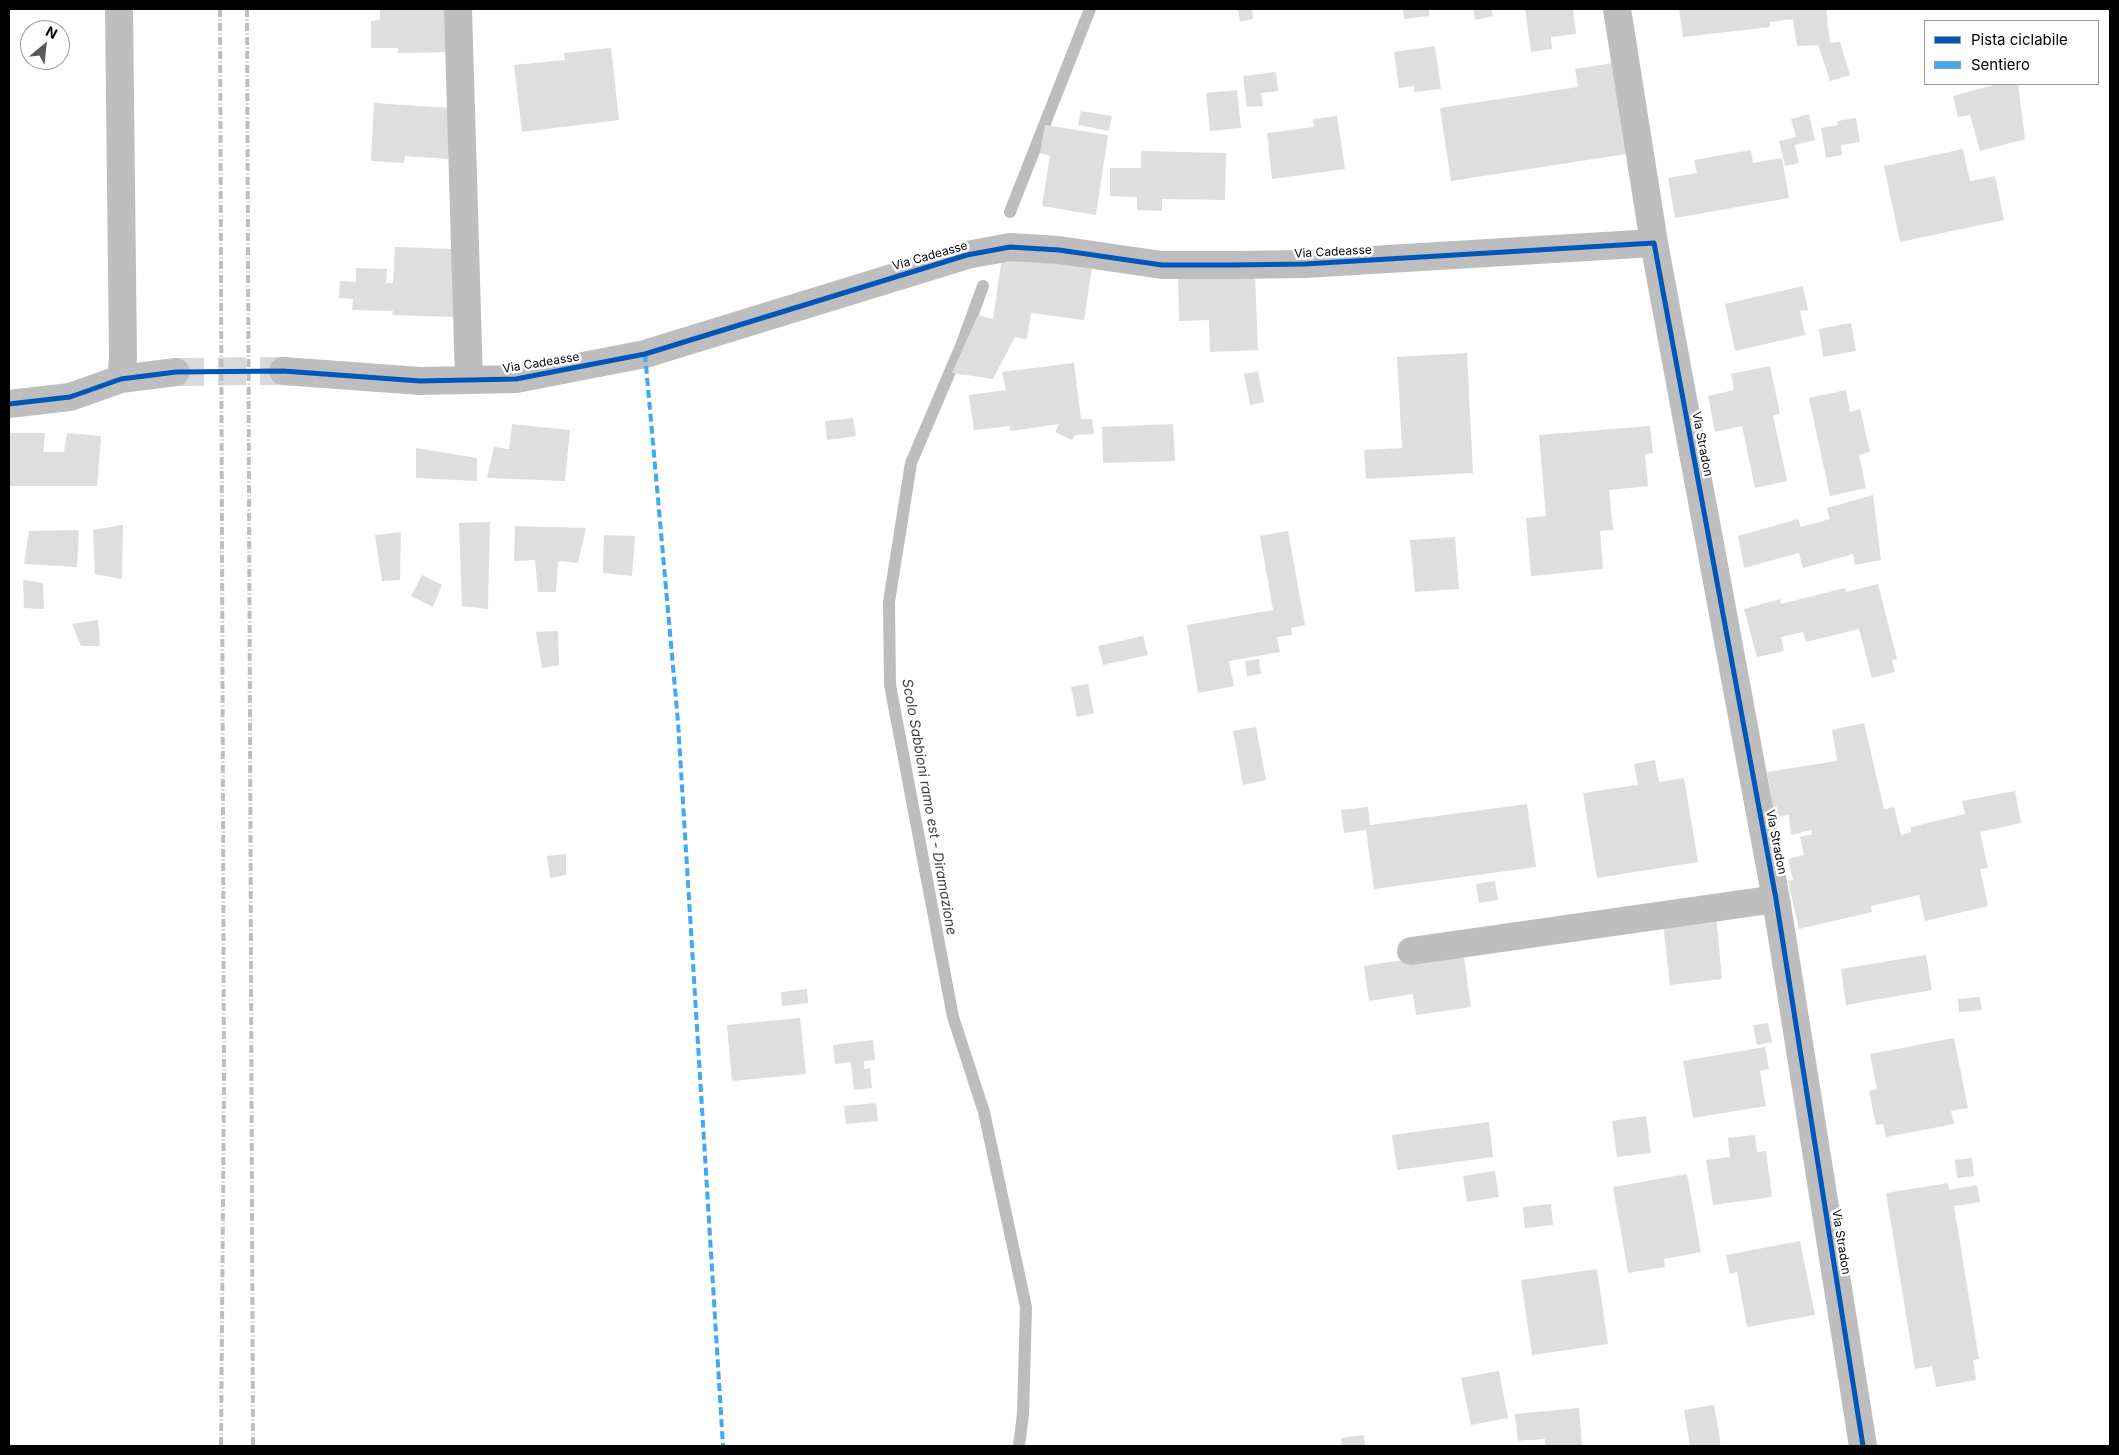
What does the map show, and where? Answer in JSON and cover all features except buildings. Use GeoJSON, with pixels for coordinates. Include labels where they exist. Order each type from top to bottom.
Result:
{"type":"FeatureCollection","features":[{"type":"Feature","properties":{"kind":"street"},"geometry":{"type":"LineString","coordinates":[[119,9],[123,358],[121,379]]}},
{"type":"Feature","properties":{"kind":"street"},"geometry":{"type":"LineString","coordinates":[[458,9],[469,380]]}},
{"type":"Feature","properties":{"kind":"street","name":"Via Stradon"},"geometry":{"type":"LineString","coordinates":[[1617,9],[1654,244],[1776,900],[1863,1446]]}},
{"type":"Feature","properties":{"kind":"street","name":"Via Cadeasse"},"geometry":{"type":"LineString","coordinates":[[283,371],[420,381],[516,379],[645,354],[967,255],[1010,247],[1059,250],[1162,265],[1233,265],[1306,264],[1654,244]]}},
{"type":"Feature","properties":{"kind":"street"},"geometry":{"type":"LineString","coordinates":[[9,404],[70,396],[121,379],[176,372]]}},
{"type":"Feature","properties":{"kind":"street"},"geometry":{"type":"LineString","coordinates":[[1411,951],[1776,900]]}},
{"type":"Feature","properties":{"kind":"waterway","name":"Scolo Sabbioni ramo est - Diramazione"},"geometry":{"type":"LineString","coordinates":[[1010,212],[1090,9]]}},
{"type":"Feature","properties":{"kind":"waterway","name":"Scolo Sabbioni ramo est - Diramazione"},"geometry":{"type":"LineString","coordinates":[[983,286],[961,346],[911,463],[889,602],[890,685],[953,1017],[984,1112],[1026,1307],[1023,1414],[1019,1446]]}},
{"type":"Feature","properties":{"kind":"tunnel"},"geometry":{"type":"LineString","coordinates":[[176,372],[283,371]]}},
{"type":"Feature","properties":{"kind":"railway"},"geometry":{"type":"LineString","coordinates":[[220,9],[224,1082],[221,1446]]}},
{"type":"Feature","properties":{"kind":"railway"},"geometry":{"type":"LineString","coordinates":[[247,9],[253,1446]]}},
{"type":"Feature","properties":{"kind":"marked path"},"geometry":{"type":"LineString","coordinates":[[645,354],[678,722],[723,1446]]}},
{"type":"Feature","properties":{"kind":"cycle path"},"geometry":{"type":"LineString","coordinates":[[9,404],[70,397],[121,379],[176,372],[283,371],[420,381],[516,379],[645,354],[967,255],[1010,247],[1059,250],[1162,265],[1233,265],[1305,264],[1654,243],[1776,899],[1863,1446]]}}]}
